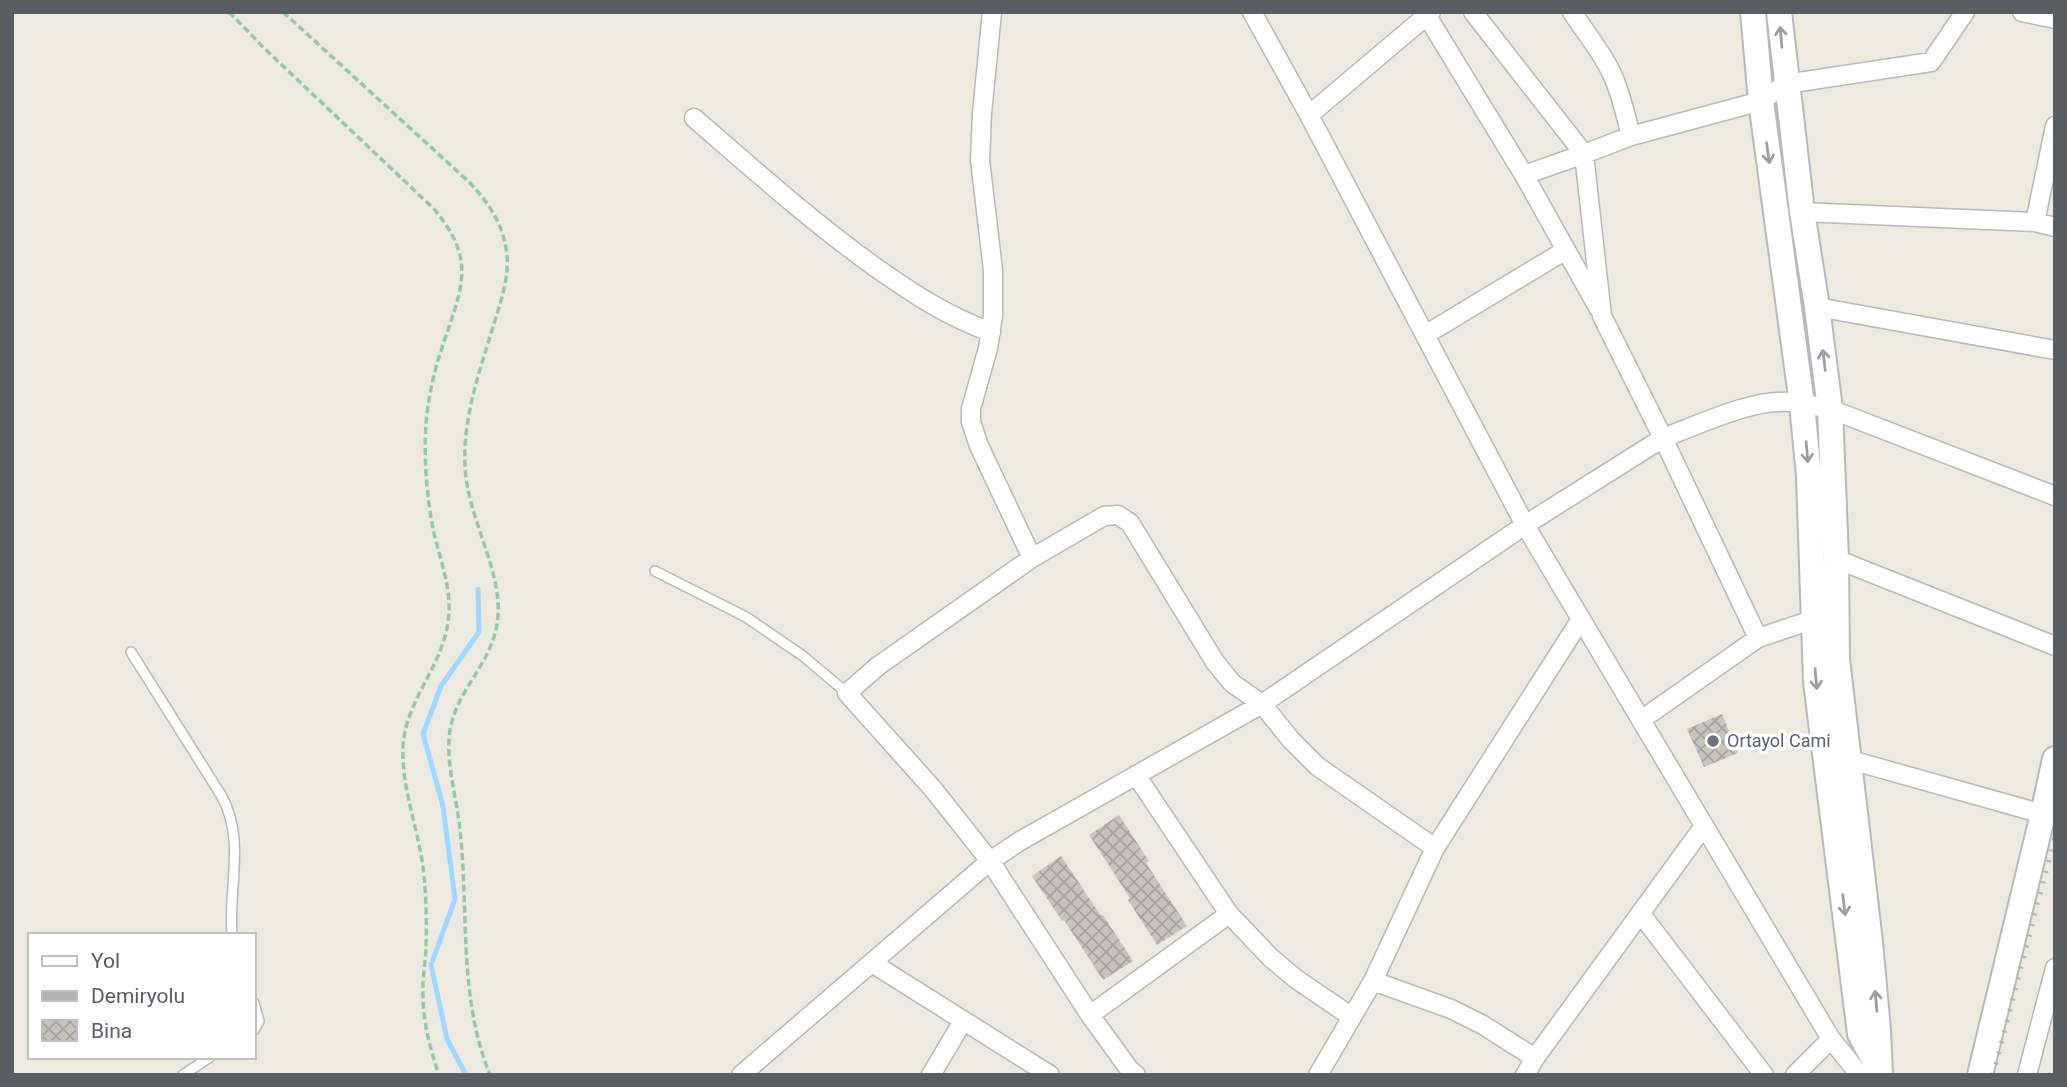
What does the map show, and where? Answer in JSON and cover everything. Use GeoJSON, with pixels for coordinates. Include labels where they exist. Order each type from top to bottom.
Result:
{"type":"FeatureCollection","features":[{"type":"Feature","properties":{"kind":"main road"},"geometry":{"type":"LineString","coordinates":[[1753,12],[1760,101],[1802,404],[1809,476],[1812,620],[1819,718],[1860,1034],[1873,1073]]}},
{"type":"Feature","properties":{"kind":"main road"},"geometry":{"type":"LineString","coordinates":[[1779,12],[1802,212],[1830,409],[1837,659],[1878,1030],[1873,1073]]}},
{"type":"Feature","properties":{"kind":"main road"},"geometry":{"type":"LineString","coordinates":[[1980,1075],[2055,759]]}},
{"type":"Feature","properties":{"kind":"street"},"geometry":{"type":"LineString","coordinates":[[992,12],[980,148],[995,293],[991,332],[971,409],[971,422],[979,446],[1032,558]]}},
{"type":"Feature","properties":{"kind":"street"},"geometry":{"type":"LineString","coordinates":[[1252,12],[1525,525],[1831,1039],[1873,1073]]}},
{"type":"Feature","properties":{"kind":"street"},"geometry":{"type":"LineString","coordinates":[[1473,12],[1584,154],[1602,316]]}},
{"type":"Feature","properties":{"kind":"street"},"geometry":{"type":"LineString","coordinates":[[1572,12],[1611,72],[1631,136]]}},
{"type":"Feature","properties":{"kind":"street"},"geometry":{"type":"LineString","coordinates":[[1524,175],[1631,136],[1760,101],[1786,84],[1931,62],[1965,12]]}},
{"type":"Feature","properties":{"kind":"street"},"geometry":{"type":"LineString","coordinates":[[2022,12],[2055,19]]}},
{"type":"Feature","properties":{"kind":"street"},"geometry":{"type":"LineString","coordinates":[[1309,115],[1429,14],[1524,175],[1602,316],[1758,638]]}},
{"type":"Feature","properties":{"kind":"street"},"geometry":{"type":"LineString","coordinates":[[694,118],[832,236],[922,300],[963,322],[991,332]]}},
{"type":"Feature","properties":{"kind":"street"},"geometry":{"type":"LineString","coordinates":[[2035,222],[2055,126]]}},
{"type":"Feature","properties":{"kind":"street"},"geometry":{"type":"LineString","coordinates":[[1802,212],[2035,222],[2055,228]]}},
{"type":"Feature","properties":{"kind":"street"},"geometry":{"type":"LineString","coordinates":[[1425,335],[1566,250]]}},
{"type":"Feature","properties":{"kind":"street"},"geometry":{"type":"LineString","coordinates":[[1817,307],[2055,350]]}},
{"type":"Feature","properties":{"kind":"street"},"geometry":{"type":"LineString","coordinates":[[740,1075],[990,861],[1020,841],[1262,704],[1525,525],[1663,438],[1736,411],[1767,403],[1790,402],[1830,409],[2055,496]]}},
{"type":"Feature","properties":{"kind":"street"},"geometry":{"type":"LineString","coordinates":[[1130,1073],[990,861],[933,789],[848,693],[878,666],[1032,558],[1104,516],[1118,515],[1130,523],[1223,673],[1242,692],[1262,704],[1291,740],[1317,766],[1434,848]]}},
{"type":"Feature","properties":{"kind":"street"},"geometry":{"type":"LineString","coordinates":[[1836,559],[2055,646]]}},
{"type":"Feature","properties":{"kind":"street"},"geometry":{"type":"LineString","coordinates":[[1318,1075],[1373,981],[1434,848],[1581,619]]}},
{"type":"Feature","properties":{"kind":"street"},"geometry":{"type":"LineString","coordinates":[[1641,720],[1758,638],[1812,620]]}},
{"type":"Feature","properties":{"kind":"street"},"geometry":{"type":"LineString","coordinates":[[1847,759],[2043,814]]}},
{"type":"Feature","properties":{"kind":"street"},"geometry":{"type":"LineString","coordinates":[[1136,775],[1230,914],[1261,948],[1296,979],[1352,1017]]}},
{"type":"Feature","properties":{"kind":"street"},"geometry":{"type":"LineString","coordinates":[[1525,1075],[1704,825]]}},
{"type":"Feature","properties":{"kind":"street"},"geometry":{"type":"LineString","coordinates":[[1090,1015],[1230,914]]}},
{"type":"Feature","properties":{"kind":"street"},"geometry":{"type":"LineString","coordinates":[[1641,914],[1764,1075]]}},
{"type":"Feature","properties":{"kind":"street"},"geometry":{"type":"LineString","coordinates":[[872,963],[1050,1075]]}},
{"type":"Feature","properties":{"kind":"street"},"geometry":{"type":"LineString","coordinates":[[2027,1075],[2051,997],[2055,968]]}},
{"type":"Feature","properties":{"kind":"street"},"geometry":{"type":"LineString","coordinates":[[1373,981],[1451,1009],[1483,1025],[1535,1058]]}},
{"type":"Feature","properties":{"kind":"street"},"geometry":{"type":"LineString","coordinates":[[931,1075],[963,1021]]}},
{"type":"Feature","properties":{"kind":"street"},"geometry":{"type":"LineString","coordinates":[[1795,1075],[1831,1039]]}},
{"type":"Feature","properties":{"kind":"lane"},"geometry":{"type":"LineString","coordinates":[[655,570],[746,617],[803,656],[848,693]]}},
{"type":"Feature","properties":{"kind":"lane"},"geometry":{"type":"LineString","coordinates":[[131,652],[221,795],[232,818],[235,841],[230,899],[232,933]]}},
{"type":"Feature","properties":{"kind":"lane"},"geometry":{"type":"LineString","coordinates":[[183,1075],[207,1059]]}},
{"type":"Feature","properties":{"kind":"path"},"geometry":{"type":"LineString","coordinates":[[229,12],[434,209],[450,231],[461,258],[462,289],[432,383],[425,439],[427,491],[447,590],[449,614],[442,647],[409,715],[403,742],[403,761],[424,875],[424,1010],[427,1034],[439,1075]]}},
{"type":"Feature","properties":{"kind":"path"},"geometry":{"type":"LineString","coordinates":[[283,12],[469,182],[493,211],[505,242],[506,284],[470,402],[464,448],[472,511],[497,591],[497,629],[489,654],[458,705],[449,745],[460,830],[470,1001],[482,1054],[490,1075]]}},
{"type":"Feature","properties":{"kind":"building","name":"Ortayol Cami"},"geometry":{"type":"Polygon","coordinates":[[[1722,714],[1738,753],[1704,767],[1687,729],[1722,714]]]}},
{"type":"Feature","properties":{"kind":"building"},"geometry":{"type":"Polygon","coordinates":[[[1119,815],[1187,926],[1157,945],[1089,835],[1119,815]]]}},
{"type":"Feature","properties":{"kind":"building"},"geometry":{"type":"Polygon","coordinates":[[[1061,856],[1133,961],[1103,980],[1032,876],[1061,856]]]}},
{"type":"Feature","properties":{"kind":"waterway"},"geometry":{"type":"LineString","coordinates":[[466,1075],[447,1039],[431,965],[455,899],[443,806],[423,734],[441,686],[479,632],[478,589]]}},
{"type":"Feature","properties":{"kind":"railway"},"geometry":{"type":"LineString","coordinates":[[1993,1075],[2055,837]]}},
{"type":"Feature","properties":{"kind":"place","name":"Ortayol Cami"},"geometry":{"type":"Point","coordinates":[1713,741]}}]}
